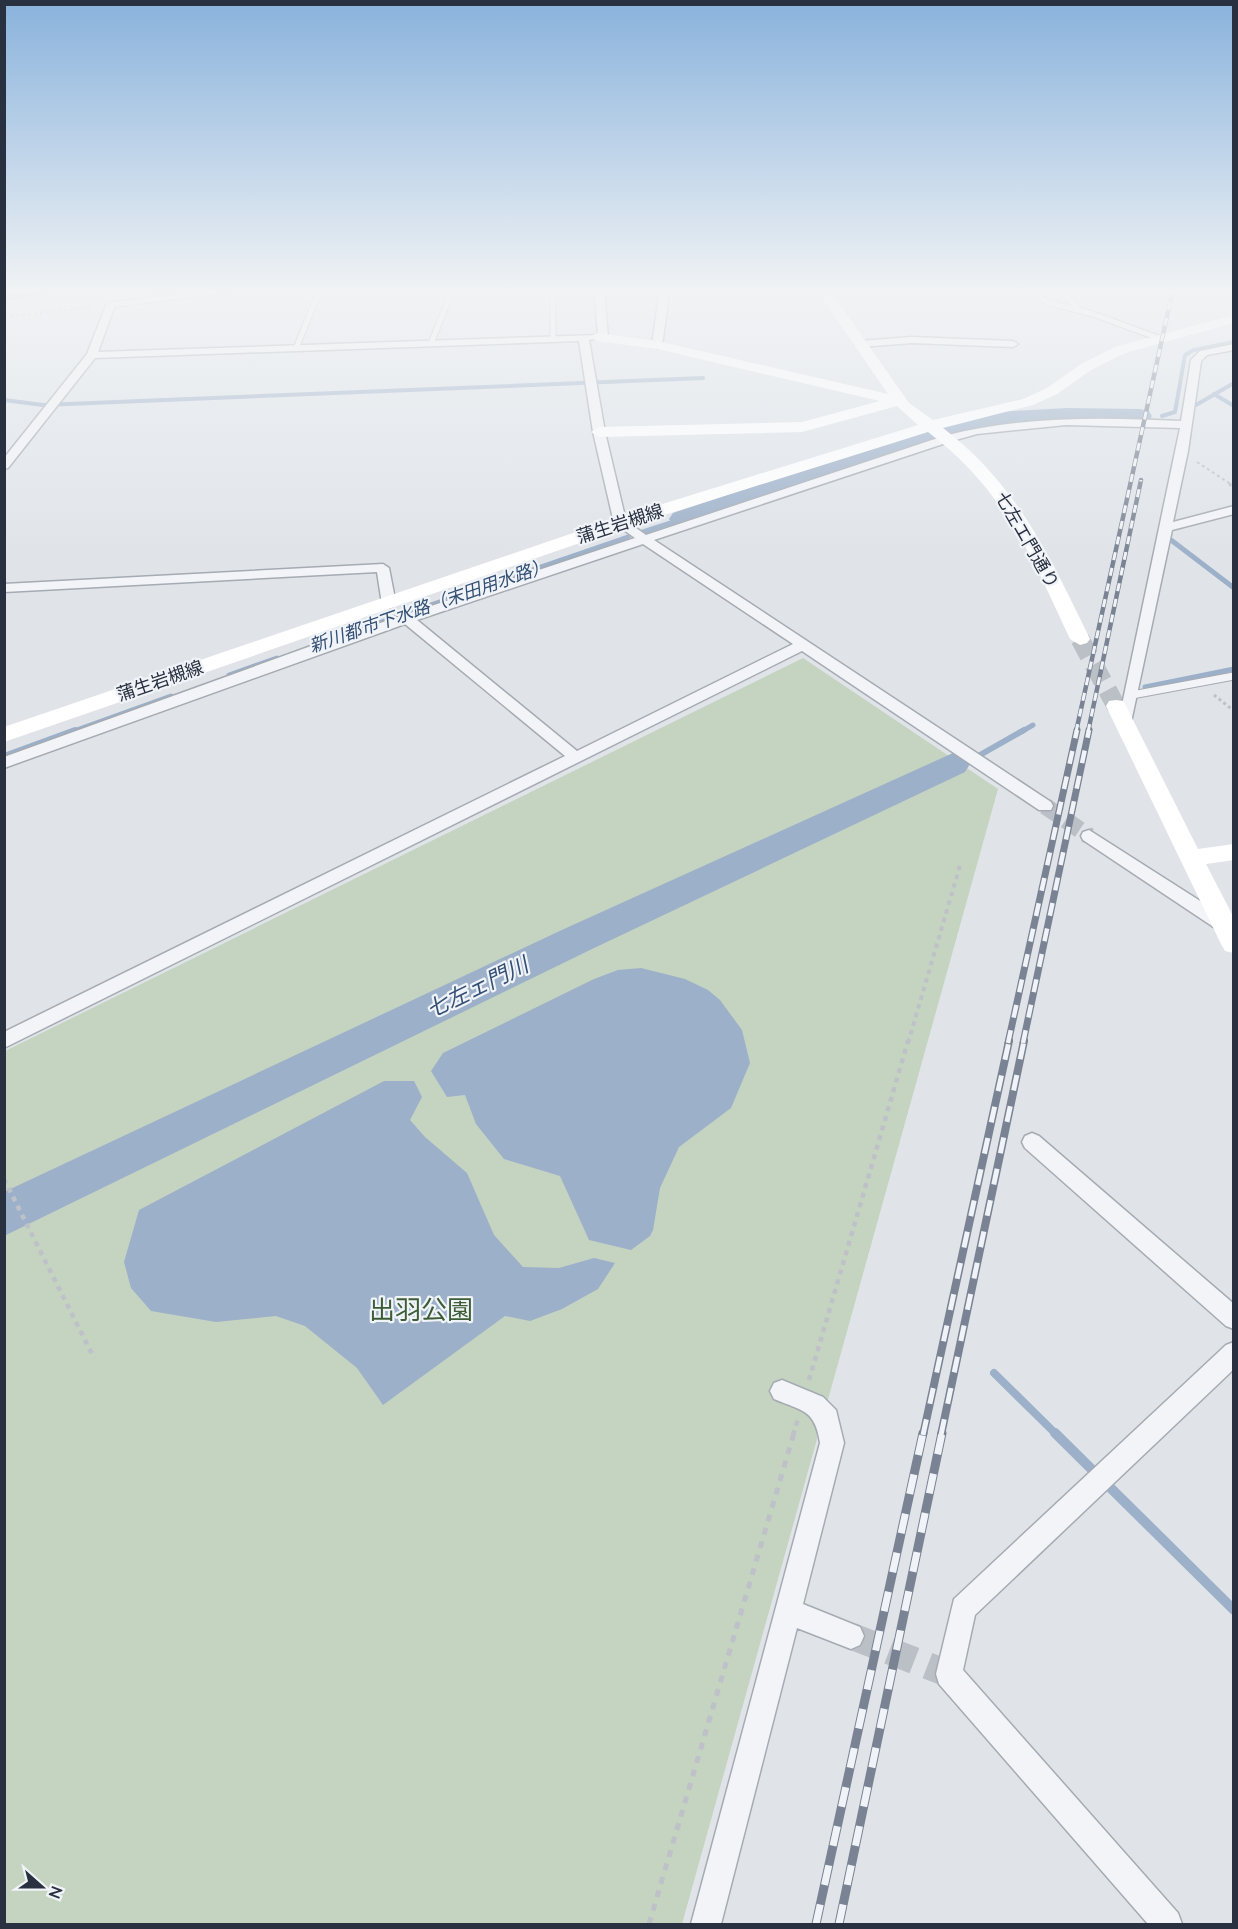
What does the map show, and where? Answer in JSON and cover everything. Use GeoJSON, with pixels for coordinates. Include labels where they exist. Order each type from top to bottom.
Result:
{"type":"FeatureCollection","features":[{"type":"Feature","properties":{"kind":"street"},"geometry":{"type":"LineString","coordinates":[[7,460],[72,379]]}},
{"type":"Feature","properties":{"kind":"street"},"geometry":{"type":"LineString","coordinates":[[596,379],[599,432],[620,523],[1045,806]]}},
{"type":"Feature","properties":{"kind":"street"},"geometry":{"type":"LineString","coordinates":[[804,379],[899,401]]}},
{"type":"Feature","properties":{"kind":"street","name":"七左エ門通り"},"geometry":{"type":"LineString","coordinates":[[884,379],[899,401],[948,438],[985,472],[1018,517],[1080,639]]}},
{"type":"Feature","properties":{"kind":"street","name":"蒲生岩槻線"},"geometry":{"type":"LineString","coordinates":[[4,735],[620,523],[930,426],[1028,402],[1071,379]]}},
{"type":"Feature","properties":{"kind":"street"},"geometry":{"type":"LineString","coordinates":[[1194,379],[1166,528],[1124,709],[1190,858],[1229,934]]}},
{"type":"Feature","properties":{"kind":"street"},"geometry":{"type":"LineString","coordinates":[[599,432],[802,427],[899,401]]}},
{"type":"Feature","properties":{"kind":"street"},"geometry":{"type":"LineString","coordinates":[[4,763],[316,650],[641,539],[948,438],[1007,425],[1084,420],[1186,425]]}},
{"type":"Feature","properties":{"kind":"street"},"geometry":{"type":"LineString","coordinates":[[1166,528],[1233,510]]}},
{"type":"Feature","properties":{"kind":"street"},"geometry":{"type":"LineString","coordinates":[[4,588],[383,568],[389,604]]}},
{"type":"Feature","properties":{"kind":"street"},"geometry":{"type":"LineString","coordinates":[[407,620],[576,758]]}},
{"type":"Feature","properties":{"kind":"street"},"geometry":{"type":"LineString","coordinates":[[4,1041],[802,645]]}},
{"type":"Feature","properties":{"kind":"street"},"geometry":{"type":"LineString","coordinates":[[1089,836],[1229,934]]}},
{"type":"Feature","properties":{"kind":"street"},"geometry":{"type":"LineString","coordinates":[[1190,858],[1233,852]]}},
{"type":"Feature","properties":{"kind":"street"},"geometry":{"type":"LineString","coordinates":[[1032,1142],[1233,1318]]}},
{"type":"Feature","properties":{"kind":"street"},"geometry":{"type":"LineString","coordinates":[[1167,1924],[1066,1805],[949,1674],[963,1608],[1233,1353]]}},
{"type":"Feature","properties":{"kind":"street"},"geometry":{"type":"LineString","coordinates":[[706,1924],[832,1443],[828,1418],[815,1406],[782,1391]]}},
{"type":"Feature","properties":{"kind":"street"},"geometry":{"type":"LineString","coordinates":[[788,1612],[851,1636]]}},
{"type":"Feature","properties":{"kind":"lane"},"geometry":{"type":"LineString","coordinates":[[1124,709],[1199,682],[1233,676]]}},
{"type":"Feature","properties":{"kind":"path"},"geometry":{"type":"LineString","coordinates":[[1182,451],[1233,487]]}},
{"type":"Feature","properties":{"kind":"path"},"geometry":{"type":"LineString","coordinates":[[1199,682],[1233,711]]}},
{"type":"Feature","properties":{"kind":"path"},"geometry":{"type":"LineString","coordinates":[[4,1179],[94,1358]]}},
{"type":"Feature","properties":{"kind":"green space","name":"出羽公園"},"geometry":{"type":"Polygon","coordinates":[[[803,658],[998,789],[682,1924],[5,1924],[5,1051],[803,658]]]}},
{"type":"Feature","properties":{"kind":"water"},"geometry":{"type":"Polygon","coordinates":[[[641,968],[685,979],[708,990],[720,1000],[742,1030],[750,1063],[731,1108],[679,1147],[660,1188],[653,1230],[650,1236],[631,1250],[589,1240],[560,1176],[504,1159],[476,1124],[465,1095],[447,1097],[431,1071],[443,1053],[594,979],[618,970],[641,968]]]}},
{"type":"Feature","properties":{"kind":"water"},"geometry":{"type":"Polygon","coordinates":[[[384,1081],[414,1081],[422,1097],[410,1120],[425,1137],[467,1173],[494,1235],[523,1267],[559,1268],[594,1258],[615,1263],[598,1289],[562,1309],[530,1321],[505,1316],[383,1405],[357,1368],[305,1326],[276,1316],[216,1322],[151,1311],[131,1288],[124,1262],[139,1210],[384,1081]]]}},
{"type":"Feature","properties":{"kind":"waterway"},"geometry":{"type":"LineString","coordinates":[[4,400],[43,405],[678,379]]}},
{"type":"Feature","properties":{"kind":"waterway","name":"新川都市下水路（末田用水路）"},"geometry":{"type":"LineString","coordinates":[[1162,416],[1175,412],[1181,379]]}},
{"type":"Feature","properties":{"kind":"waterway"},"geometry":{"type":"LineString","coordinates":[[1214,394],[1234,383]]}},
{"type":"Feature","properties":{"kind":"waterway"},"geometry":{"type":"LineString","coordinates":[[1196,405],[1214,394]]}},
{"type":"Feature","properties":{"kind":"waterway"},"geometry":{"type":"LineString","coordinates":[[1214,394],[1234,406]]}},
{"type":"Feature","properties":{"kind":"waterway","name":"新川都市下水路（末田用水路）"},"geometry":{"type":"LineString","coordinates":[[949,430],[1019,417],[1140,416]]}},
{"type":"Feature","properties":{"kind":"waterway","name":"新川都市下水路（末田用水路）"},"geometry":{"type":"LineString","coordinates":[[683,519],[932,435]]}},
{"type":"Feature","properties":{"kind":"waterway","name":"新川都市下水路（末田用水路）"},"geometry":{"type":"LineString","coordinates":[[640,533],[683,519]]}},
{"type":"Feature","properties":{"kind":"waterway","name":"新川都市下水路（末田用水路）"},"geometry":{"type":"LineString","coordinates":[[370,626],[628,537]]}},
{"type":"Feature","properties":{"kind":"waterway"},"geometry":{"type":"LineString","coordinates":[[1171,540],[1234,588]]}},
{"type":"Feature","properties":{"kind":"waterway","name":"新川都市下水路（末田用水路）"},"geometry":{"type":"LineString","coordinates":[[229,675],[277,658]]}},
{"type":"Feature","properties":{"kind":"waterway"},"geometry":{"type":"LineString","coordinates":[[1145,687],[1234,669]]}},
{"type":"Feature","properties":{"kind":"waterway","name":"新川都市下水路（末田用水路）"},"geometry":{"type":"LineString","coordinates":[[71,732],[171,696]]}},
{"type":"Feature","properties":{"kind":"waterway"},"geometry":{"type":"LineString","coordinates":[[1021,732],[1033,725]]}},
{"type":"Feature","properties":{"kind":"waterway","name":"新川都市下水路（末田用水路）"},"geometry":{"type":"LineString","coordinates":[[4,756],[75,730]]}},
{"type":"Feature","properties":{"kind":"waterway"},"geometry":{"type":"LineString","coordinates":[[953,764],[980,755],[1024,730]]}},
{"type":"Feature","properties":{"kind":"waterway","name":"七左ェ門川"},"geometry":{"type":"LineString","coordinates":[[4,1215],[578,939],[953,764]]}},
{"type":"Feature","properties":{"kind":"waterway"},"geometry":{"type":"LineString","coordinates":[[994,1373],[1057,1435]]}},
{"type":"Feature","properties":{"kind":"waterway"},"geometry":{"type":"LineString","coordinates":[[1055,1433],[1234,1610]]}},
{"type":"Feature","properties":{"kind":"tunnel"},"geometry":{"type":"LineString","coordinates":[[1080,639],[1116,706]]}},
{"type":"Feature","properties":{"kind":"tunnel"},"geometry":{"type":"LineString","coordinates":[[1045,806],[1089,836]]}},
{"type":"Feature","properties":{"kind":"tunnel"},"geometry":{"type":"LineString","coordinates":[[851,1636],[949,1674]]}},
{"type":"Feature","properties":{"kind":"railway"},"geometry":{"type":"LineString","coordinates":[[1076,732],[1153,379]]}},
{"type":"Feature","properties":{"kind":"railway"},"geometry":{"type":"LineString","coordinates":[[1088,732],[1141,480]]}},
{"type":"Feature","properties":{"kind":"railway"},"geometry":{"type":"LineString","coordinates":[[1008,1043],[1077,730]]}},
{"type":"Feature","properties":{"kind":"railway"},"geometry":{"type":"LineString","coordinates":[[1023,1043],[1089,730]]}},
{"type":"Feature","properties":{"kind":"railway"},"geometry":{"type":"LineString","coordinates":[[923,1435],[1009,1041]]}},
{"type":"Feature","properties":{"kind":"railway"},"geometry":{"type":"LineString","coordinates":[[941,1435],[1024,1041]]}},
{"type":"Feature","properties":{"kind":"railway"},"geometry":{"type":"LineString","coordinates":[[816,1924],[923,1433]]}},
{"type":"Feature","properties":{"kind":"railway"},"geometry":{"type":"LineString","coordinates":[[839,1924],[942,1433]]}}]}
